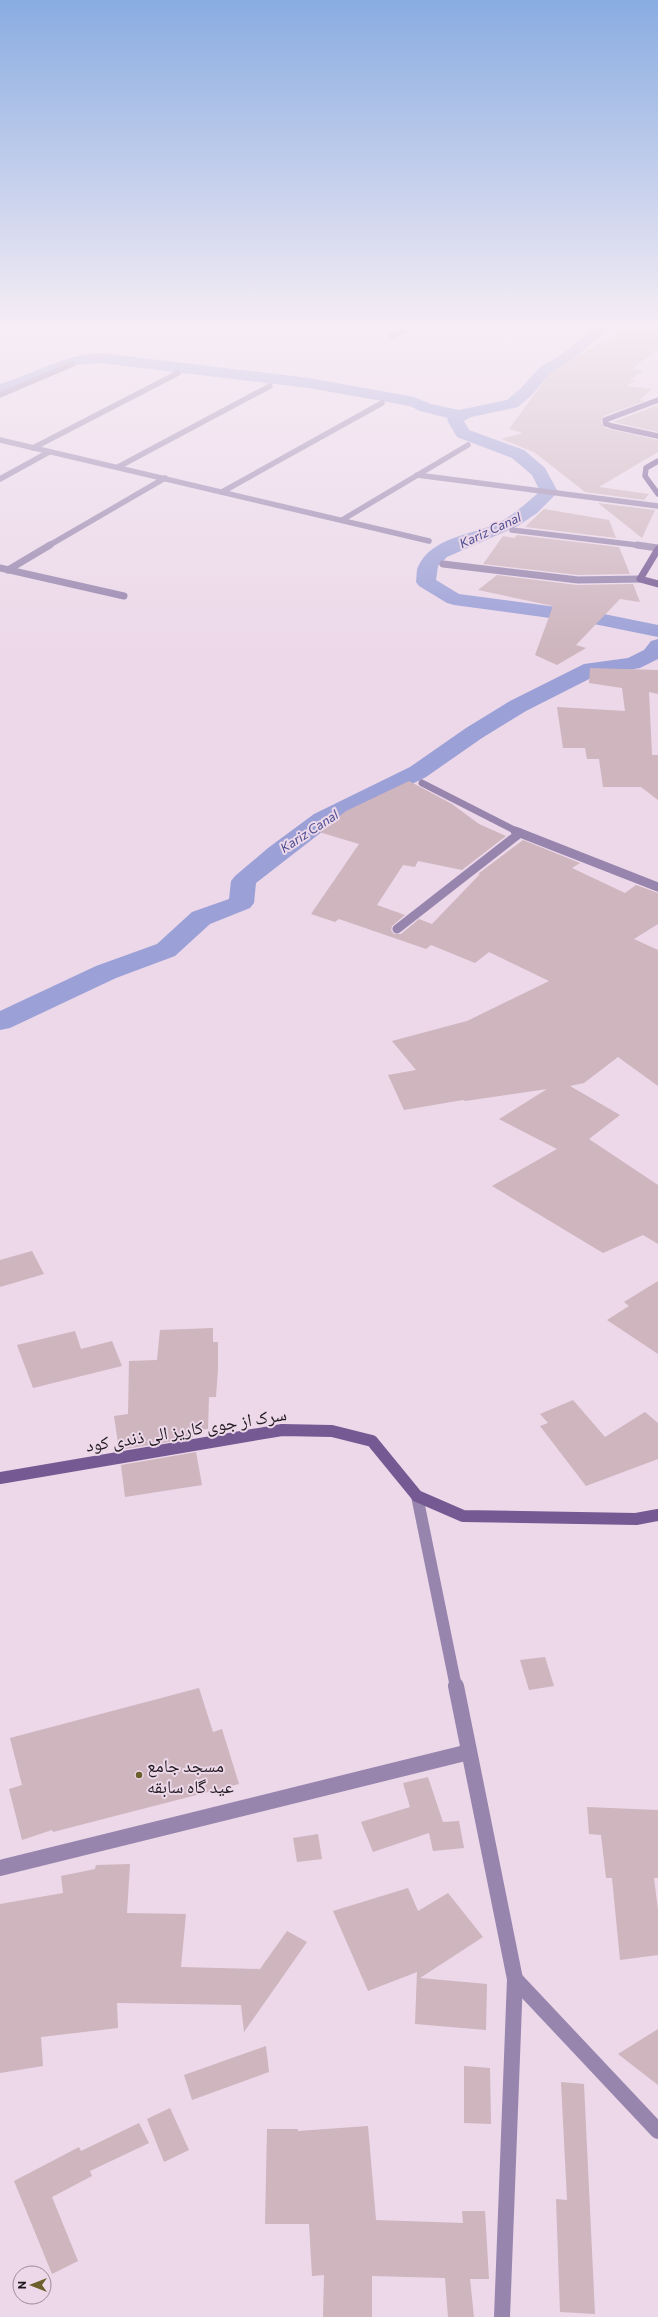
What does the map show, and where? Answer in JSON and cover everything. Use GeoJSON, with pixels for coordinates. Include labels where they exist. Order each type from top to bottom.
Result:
{"type":"FeatureCollection","features":[{"type":"Feature","properties":{"kind":"street"},"geometry":{"type":"LineString","coordinates":[[33,448],[58,435]]}},
{"type":"Feature","properties":{"kind":"street"},"geometry":{"type":"LineString","coordinates":[[118,468],[179,435]]}},
{"type":"Feature","properties":{"kind":"street"},"geometry":{"type":"LineString","coordinates":[[222,492],[324,435]]}},
{"type":"Feature","properties":{"kind":"street"},"geometry":{"type":"LineString","coordinates":[[0,440],[429,541]]}},
{"type":"Feature","properties":{"kind":"street"},"geometry":{"type":"LineString","coordinates":[[342,520],[468,445]]}},
{"type":"Feature","properties":{"kind":"street"},"geometry":{"type":"LineString","coordinates":[[0,479],[49,452]]}},
{"type":"Feature","properties":{"kind":"street"},"geometry":{"type":"LineString","coordinates":[[658,461],[646,468],[645,476],[658,494]]}},
{"type":"Feature","properties":{"kind":"street"},"geometry":{"type":"LineString","coordinates":[[417,476],[658,506]]}},
{"type":"Feature","properties":{"kind":"street"},"geometry":{"type":"LineString","coordinates":[[8,570],[165,478]]}},
{"type":"Feature","properties":{"kind":"street"},"geometry":{"type":"LineString","coordinates":[[512,530],[658,548],[640,579]]}},
{"type":"Feature","properties":{"kind":"street"},"geometry":{"type":"LineString","coordinates":[[443,564],[578,580],[640,579],[658,584]]}},
{"type":"Feature","properties":{"kind":"street"},"geometry":{"type":"LineString","coordinates":[[0,568],[124,596]]}},
{"type":"Feature","properties":{"kind":"street"},"geometry":{"type":"LineString","coordinates":[[422,783],[503,826],[658,888]]}},
{"type":"Feature","properties":{"kind":"street"},"geometry":{"type":"LineString","coordinates":[[397,929],[520,833]]}},
{"type":"Feature","properties":{"kind":"street","name":"سرک از جوی کاریز الی ذندی کود"},"geometry":{"type":"LineString","coordinates":[[0,1478],[282,1430],[332,1431],[372,1441],[417,1496],[463,1516],[636,1519],[658,1515]]}},
{"type":"Feature","properties":{"kind":"street"},"geometry":{"type":"LineString","coordinates":[[417,1496],[515,1979],[502,2317]]}},
{"type":"Feature","properties":{"kind":"street"},"geometry":{"type":"LineString","coordinates":[[0,1868],[469,1752]]}},
{"type":"Feature","properties":{"kind":"street"},"geometry":{"type":"LineString","coordinates":[[515,1979],[658,2130]]}},
{"type":"Feature","properties":{"kind":"building"},"geometry":{"type":"Polygon","coordinates":[[[515,435],[636,435],[658,440],[658,452],[599,487],[649,494],[644,500],[585,492],[534,452],[501,439],[515,435]]]}},
{"type":"Feature","properties":{"kind":"building"},"geometry":{"type":"Polygon","coordinates":[[[598,503],[655,510],[642,538],[598,503]]]}},
{"type":"Feature","properties":{"kind":"building"},"geometry":{"type":"Polygon","coordinates":[[[544,509],[609,520],[616,538],[525,527],[544,509]]]}},
{"type":"Feature","properties":{"kind":"building"},"geometry":{"type":"Polygon","coordinates":[[[517,535],[619,547],[630,574],[578,575],[483,564],[503,536],[514,538],[517,535]]]}},
{"type":"Feature","properties":{"kind":"building"},"geometry":{"type":"Polygon","coordinates":[[[497,575],[577,585],[633,584],[640,602],[620,599],[576,645],[586,648],[557,665],[535,655],[553,606],[478,590],[497,575]]]}},
{"type":"Feature","properties":{"kind":"building"},"geometry":{"type":"Polygon","coordinates":[[[590,668],[658,670],[658,694],[649,692],[652,755],[658,755],[658,800],[641,787],[603,787],[599,759],[587,759],[585,748],[563,748],[557,707],[625,711],[622,688],[589,683],[590,668]]]}},
{"type":"Feature","properties":{"kind":"building"},"geometry":{"type":"Polygon","coordinates":[[[409,781],[452,804],[479,824],[506,836],[462,870],[418,861],[415,867],[403,865],[377,905],[405,915],[392,926],[391,930],[394,934],[401,934],[419,919],[432,924],[480,874],[478,874],[523,840],[580,863],[572,868],[625,893],[636,885],[658,893],[658,924],[634,939],[658,950],[658,1086],[618,1057],[584,1083],[570,1086],[620,1115],[589,1139],[658,1185],[658,1244],[643,1235],[603,1253],[492,1186],[557,1149],[499,1119],[547,1089],[465,1101],[463,1100],[404,1110],[388,1075],[416,1070],[392,1041],[467,1021],[549,981],[489,952],[475,963],[431,945],[426,949],[339,919],[335,922],[311,914],[359,844],[319,832],[346,811],[409,781]]]}},
{"type":"Feature","properties":{"kind":"building"},"geometry":{"type":"Polygon","coordinates":[[[32,1251],[44,1274],[0,1287],[0,1260],[32,1251]]]}},
{"type":"Feature","properties":{"kind":"building"},"geometry":{"type":"Polygon","coordinates":[[[658,1281],[658,1354],[607,1320],[629,1306],[624,1302],[658,1281]]]}},
{"type":"Feature","properties":{"kind":"building"},"geometry":{"type":"Polygon","coordinates":[[[213,1328],[213,1342],[218,1342],[218,1369],[216,1397],[209,1397],[208,1429],[192,1430],[193,1438],[119,1450],[114,1416],[128,1414],[129,1361],[157,1360],[160,1330],[213,1328]]]}},
{"type":"Feature","properties":{"kind":"building"},"geometry":{"type":"Polygon","coordinates":[[[75,1331],[81,1349],[112,1341],[122,1366],[33,1388],[17,1345],[75,1331]]]}},
{"type":"Feature","properties":{"kind":"building"},"geometry":{"type":"Polygon","coordinates":[[[573,1400],[605,1437],[645,1412],[658,1423],[658,1459],[586,1486],[540,1426],[548,1423],[540,1414],[573,1400]]]}},
{"type":"Feature","properties":{"kind":"building"},"geometry":{"type":"Polygon","coordinates":[[[196,1452],[202,1485],[125,1497],[121,1465],[196,1452]]]}},
{"type":"Feature","properties":{"kind":"building"},"geometry":{"type":"Polygon","coordinates":[[[545,1657],[554,1686],[529,1690],[520,1660],[545,1657]]]}},
{"type":"Feature","properties":{"kind":"building"},"geometry":{"type":"Polygon","coordinates":[[[199,1688],[213,1732],[222,1729],[239,1784],[53,1832],[52,1830],[22,1840],[9,1789],[22,1785],[10,1738],[199,1688]]]}},
{"type":"Feature","properties":{"kind":"building"},"geometry":{"type":"Polygon","coordinates":[[[428,1777],[443,1822],[459,1821],[464,1848],[433,1851],[429,1833],[373,1852],[361,1822],[410,1807],[403,1783],[428,1777]]]}},
{"type":"Feature","properties":{"kind":"building"},"geometry":{"type":"Polygon","coordinates":[[[587,1807],[658,1810],[658,1878],[654,1878],[658,1910],[658,1955],[620,1960],[612,1878],[606,1878],[601,1835],[589,1834],[587,1807]]]}},
{"type":"Feature","properties":{"kind":"building"},"geometry":{"type":"Polygon","coordinates":[[[318,1834],[322,1859],[297,1862],[293,1838],[318,1834]]]}},
{"type":"Feature","properties":{"kind":"building"},"geometry":{"type":"Polygon","coordinates":[[[130,1864],[127,1913],[186,1914],[181,1967],[260,1969],[287,1931],[307,1942],[244,2032],[241,2005],[117,2003],[118,2028],[41,2037],[43,2066],[0,2073],[0,1904],[63,1893],[61,1876],[95,1869],[96,1865],[130,1864]]]}},
{"type":"Feature","properties":{"kind":"building"},"geometry":{"type":"Polygon","coordinates":[[[408,1888],[418,1911],[448,1893],[483,1937],[420,1978],[487,1984],[486,2030],[415,2024],[417,1972],[368,1991],[333,1911],[408,1888]]]}},
{"type":"Feature","properties":{"kind":"building"},"geometry":{"type":"Polygon","coordinates":[[[658,2029],[658,2085],[618,2054],[658,2029]]]}},
{"type":"Feature","properties":{"kind":"building"},"geometry":{"type":"Polygon","coordinates":[[[266,2046],[269,2072],[192,2100],[184,2075],[266,2046]]]}},
{"type":"Feature","properties":{"kind":"building"},"geometry":{"type":"Polygon","coordinates":[[[464,2066],[490,2068],[491,2124],[464,2123],[464,2066]]]}},
{"type":"Feature","properties":{"kind":"building"},"geometry":{"type":"Polygon","coordinates":[[[561,2082],[584,2084],[595,2314],[560,2312],[556,2199],[567,2200],[561,2082]]]}},
{"type":"Feature","properties":{"kind":"building"},"geometry":{"type":"Polygon","coordinates":[[[170,2108],[189,2150],[164,2162],[147,2119],[170,2108]]]}},
{"type":"Feature","properties":{"kind":"building"},"geometry":{"type":"Polygon","coordinates":[[[139,2123],[149,2143],[90,2171],[92,2176],[52,2197],[78,2261],[52,2274],[52,2265],[48,2265],[14,2181],[79,2147],[81,2151],[139,2123]]]}},
{"type":"Feature","properties":{"kind":"building"},"geometry":{"type":"Polygon","coordinates":[[[368,2126],[376,2220],[463,2223],[462,2211],[485,2211],[489,2279],[470,2279],[474,2317],[448,2317],[445,2278],[372,2276],[372,2317],[323,2317],[324,2275],[312,2276],[309,2224],[265,2224],[267,2129],[298,2129],[298,2131],[368,2126]]]}},
{"type":"Feature","properties":{"kind":"waterway","name":"Kariz Canal"},"geometry":{"type":"LineString","coordinates":[[469,435],[518,454],[539,472],[549,492],[531,509],[512,523],[497,530],[449,547],[440,553],[428,566],[426,582],[454,599],[594,618],[658,631]]}},
{"type":"Feature","properties":{"kind":"waterway","name":"Kariz Canal"},"geometry":{"type":"LineString","coordinates":[[0,1022],[106,972],[166,950],[201,918],[241,903],[244,881],[277,853],[323,819],[418,772],[474,733],[518,706],[592,669],[633,664],[651,654],[658,645]]}},
{"type":"Feature","properties":{"kind":"place","name":"مسجد جامع عید گاه سابقه"},"geometry":{"type":"Point","coordinates":[139,1775]}}]}
